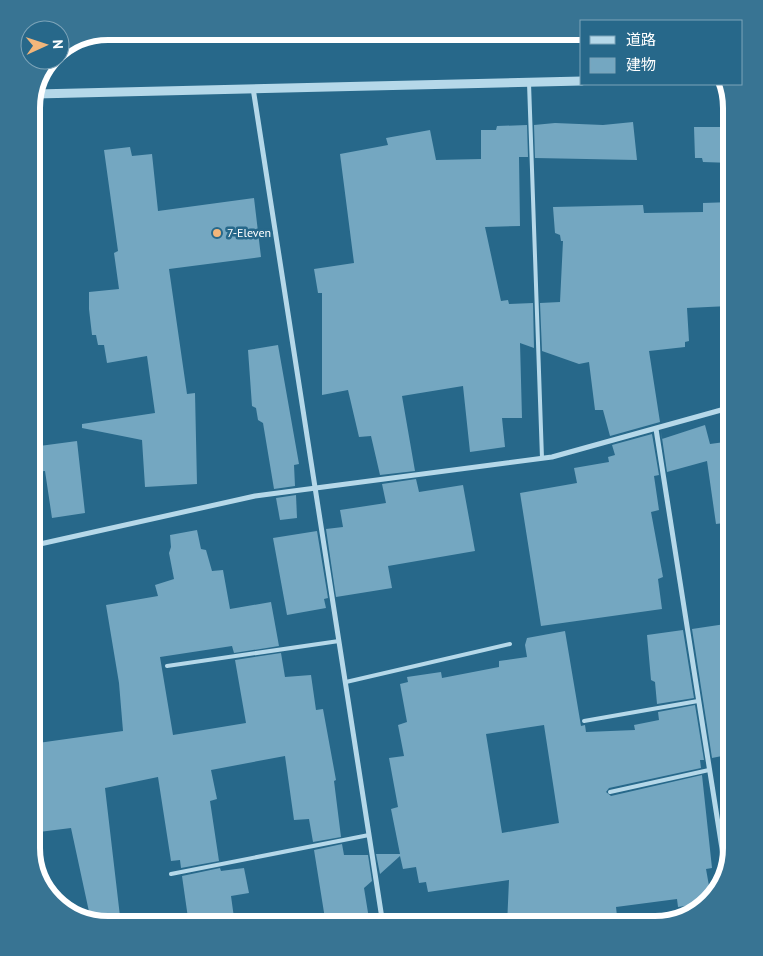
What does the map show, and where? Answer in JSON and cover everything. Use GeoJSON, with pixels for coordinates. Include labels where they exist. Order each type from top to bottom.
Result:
{"type":"FeatureCollection","features":[{"type":"Feature","properties":{"kind":"street"},"geometry":{"type":"LineString","coordinates":[[42,94],[580,81]]}},
{"type":"Feature","properties":{"kind":"street"},"geometry":{"type":"LineString","coordinates":[[252,88],[382,916]]}},
{"type":"Feature","properties":{"kind":"street"},"geometry":{"type":"LineString","coordinates":[[40,544],[255,496],[542,458],[723,410]]}},
{"type":"Feature","properties":{"kind":"street"},"geometry":{"type":"LineString","coordinates":[[656,429],[723,852]]}},
{"type":"Feature","properties":{"kind":"lane"},"geometry":{"type":"LineString","coordinates":[[529,83],[542,458]]}},
{"type":"Feature","properties":{"kind":"lane"},"geometry":{"type":"LineString","coordinates":[[167,666],[339,642]]}},
{"type":"Feature","properties":{"kind":"lane"},"geometry":{"type":"LineString","coordinates":[[346,682],[510,644]]}},
{"type":"Feature","properties":{"kind":"lane"},"geometry":{"type":"LineString","coordinates":[[584,720],[698,701]]}},
{"type":"Feature","properties":{"kind":"lane"},"geometry":{"type":"LineString","coordinates":[[610,792],[709,770]]}},
{"type":"Feature","properties":{"kind":"lane"},"geometry":{"type":"LineString","coordinates":[[718,823],[723,822]]}},
{"type":"Feature","properties":{"kind":"lane"},"geometry":{"type":"LineString","coordinates":[[172,874],[369,835]]}},
{"type":"Feature","properties":{"kind":"building"},"geometry":{"type":"Polygon","coordinates":[[[633,122],[637,160],[535,158],[534,125],[555,123],[603,125],[633,122]]]}},
{"type":"Feature","properties":{"kind":"building"},"geometry":{"type":"Polygon","coordinates":[[[527,125],[528,157],[519,157],[520,226],[485,227],[501,301],[508,300],[509,304],[533,303],[534,348],[520,343],[522,418],[502,418],[505,447],[470,452],[463,386],[402,396],[415,471],[380,475],[371,436],[359,437],[348,390],[322,395],[322,293],[318,293],[314,269],[354,263],[340,154],[388,145],[386,138],[430,130],[436,160],[481,159],[481,130],[496,130],[497,126],[527,125]]]}},
{"type":"Feature","properties":{"kind":"building"},"geometry":{"type":"Polygon","coordinates":[[[694,127],[723,127],[723,163],[703,162],[702,158],[695,158],[694,127]]]}},
{"type":"Feature","properties":{"kind":"building"},"geometry":{"type":"Polygon","coordinates":[[[130,147],[132,156],[152,154],[158,211],[254,198],[261,257],[169,269],[187,394],[195,393],[197,484],[145,487],[142,440],[82,428],[82,424],[155,413],[147,356],[107,363],[104,345],[98,345],[96,335],[92,335],[89,309],[89,292],[119,289],[114,253],[118,251],[104,150],[130,147]]]}},
{"type":"Feature","properties":{"kind":"building"},"geometry":{"type":"Polygon","coordinates":[[[723,202],[723,306],[687,308],[689,341],[685,342],[685,347],[649,351],[660,422],[610,436],[603,410],[595,410],[589,362],[579,364],[542,351],[540,303],[560,302],[563,241],[561,241],[560,235],[555,233],[553,207],[643,205],[644,213],[703,212],[703,203],[723,202]]]}},
{"type":"Feature","properties":{"kind":"building"},"geometry":{"type":"Polygon","coordinates":[[[278,345],[299,464],[294,465],[295,486],[274,489],[263,423],[258,420],[256,408],[252,406],[248,350],[278,345]]]}},
{"type":"Feature","properties":{"kind":"building"},"geometry":{"type":"Polygon","coordinates":[[[705,425],[710,444],[723,442],[723,523],[716,524],[707,461],[667,472],[662,439],[705,425]]]}},
{"type":"Feature","properties":{"kind":"building"},"geometry":{"type":"Polygon","coordinates":[[[652,434],[659,475],[654,476],[659,510],[651,512],[663,577],[658,579],[662,609],[541,626],[520,493],[577,483],[574,468],[609,462],[608,457],[615,455],[612,445],[652,434]]]}},
{"type":"Feature","properties":{"kind":"building"},"geometry":{"type":"Polygon","coordinates":[[[77,441],[85,513],[52,518],[45,471],[40,472],[40,446],[77,441]]]}},
{"type":"Feature","properties":{"kind":"building"},"geometry":{"type":"Polygon","coordinates":[[[416,479],[419,492],[463,485],[475,551],[388,566],[392,588],[336,597],[326,529],[343,527],[340,510],[386,503],[382,484],[416,479]]]}},
{"type":"Feature","properties":{"kind":"building"},"geometry":{"type":"Polygon","coordinates":[[[296,495],[297,518],[280,520],[276,498],[296,495]]]}},
{"type":"Feature","properties":{"kind":"building"},"geometry":{"type":"Polygon","coordinates":[[[197,530],[201,549],[206,550],[212,571],[223,570],[230,609],[271,602],[279,646],[234,653],[232,646],[160,657],[173,735],[246,723],[235,660],[281,653],[285,677],[311,675],[316,710],[323,709],[336,780],[334,781],[341,837],[313,842],[309,819],[294,820],[285,756],[211,770],[217,799],[210,801],[219,861],[181,868],[180,860],[171,861],[158,777],[105,788],[120,916],[95,915],[89,913],[71,828],[40,832],[40,743],[123,731],[119,683],[106,605],[158,596],[155,585],[174,579],[169,553],[171,547],[170,535],[197,530]]]}},
{"type":"Feature","properties":{"kind":"building"},"geometry":{"type":"Polygon","coordinates":[[[317,531],[328,598],[324,599],[326,608],[287,615],[273,538],[317,531]]]}},
{"type":"Feature","properties":{"kind":"building"},"geometry":{"type":"Polygon","coordinates":[[[723,624],[723,756],[712,758],[692,629],[723,624]]]}},
{"type":"Feature","properties":{"kind":"building"},"geometry":{"type":"Polygon","coordinates":[[[683,630],[694,698],[657,704],[655,682],[651,680],[647,635],[683,630]]]}},
{"type":"Feature","properties":{"kind":"building"},"geometry":{"type":"Polygon","coordinates":[[[565,631],[581,726],[585,725],[586,732],[635,730],[634,725],[659,720],[658,712],[695,705],[704,760],[700,760],[701,768],[609,788],[606,792],[611,796],[702,775],[712,868],[706,869],[709,888],[693,904],[678,907],[677,899],[616,907],[617,916],[507,916],[509,880],[428,892],[426,882],[419,883],[416,867],[403,869],[400,856],[380,874],[376,854],[400,854],[391,809],[398,807],[389,758],[404,756],[398,725],[407,722],[400,684],[408,682],[407,677],[441,672],[442,678],[499,667],[499,661],[527,657],[525,645],[527,638],[565,631]],[[544,725],[486,734],[502,833],[559,823],[544,725]]]}},
{"type":"Feature","properties":{"kind":"building"},"geometry":{"type":"Polygon","coordinates":[[[342,844],[344,855],[368,855],[372,881],[364,888],[369,916],[325,916],[314,850],[342,844]]]}},
{"type":"Feature","properties":{"kind":"building"},"geometry":{"type":"Polygon","coordinates":[[[220,868],[221,871],[244,868],[249,893],[231,896],[234,916],[188,916],[182,876],[220,868]]]}},
{"type":"Feature","properties":{"kind":"place","name":"7-Eleven"},"geometry":{"type":"Point","coordinates":[217,233]}}]}
